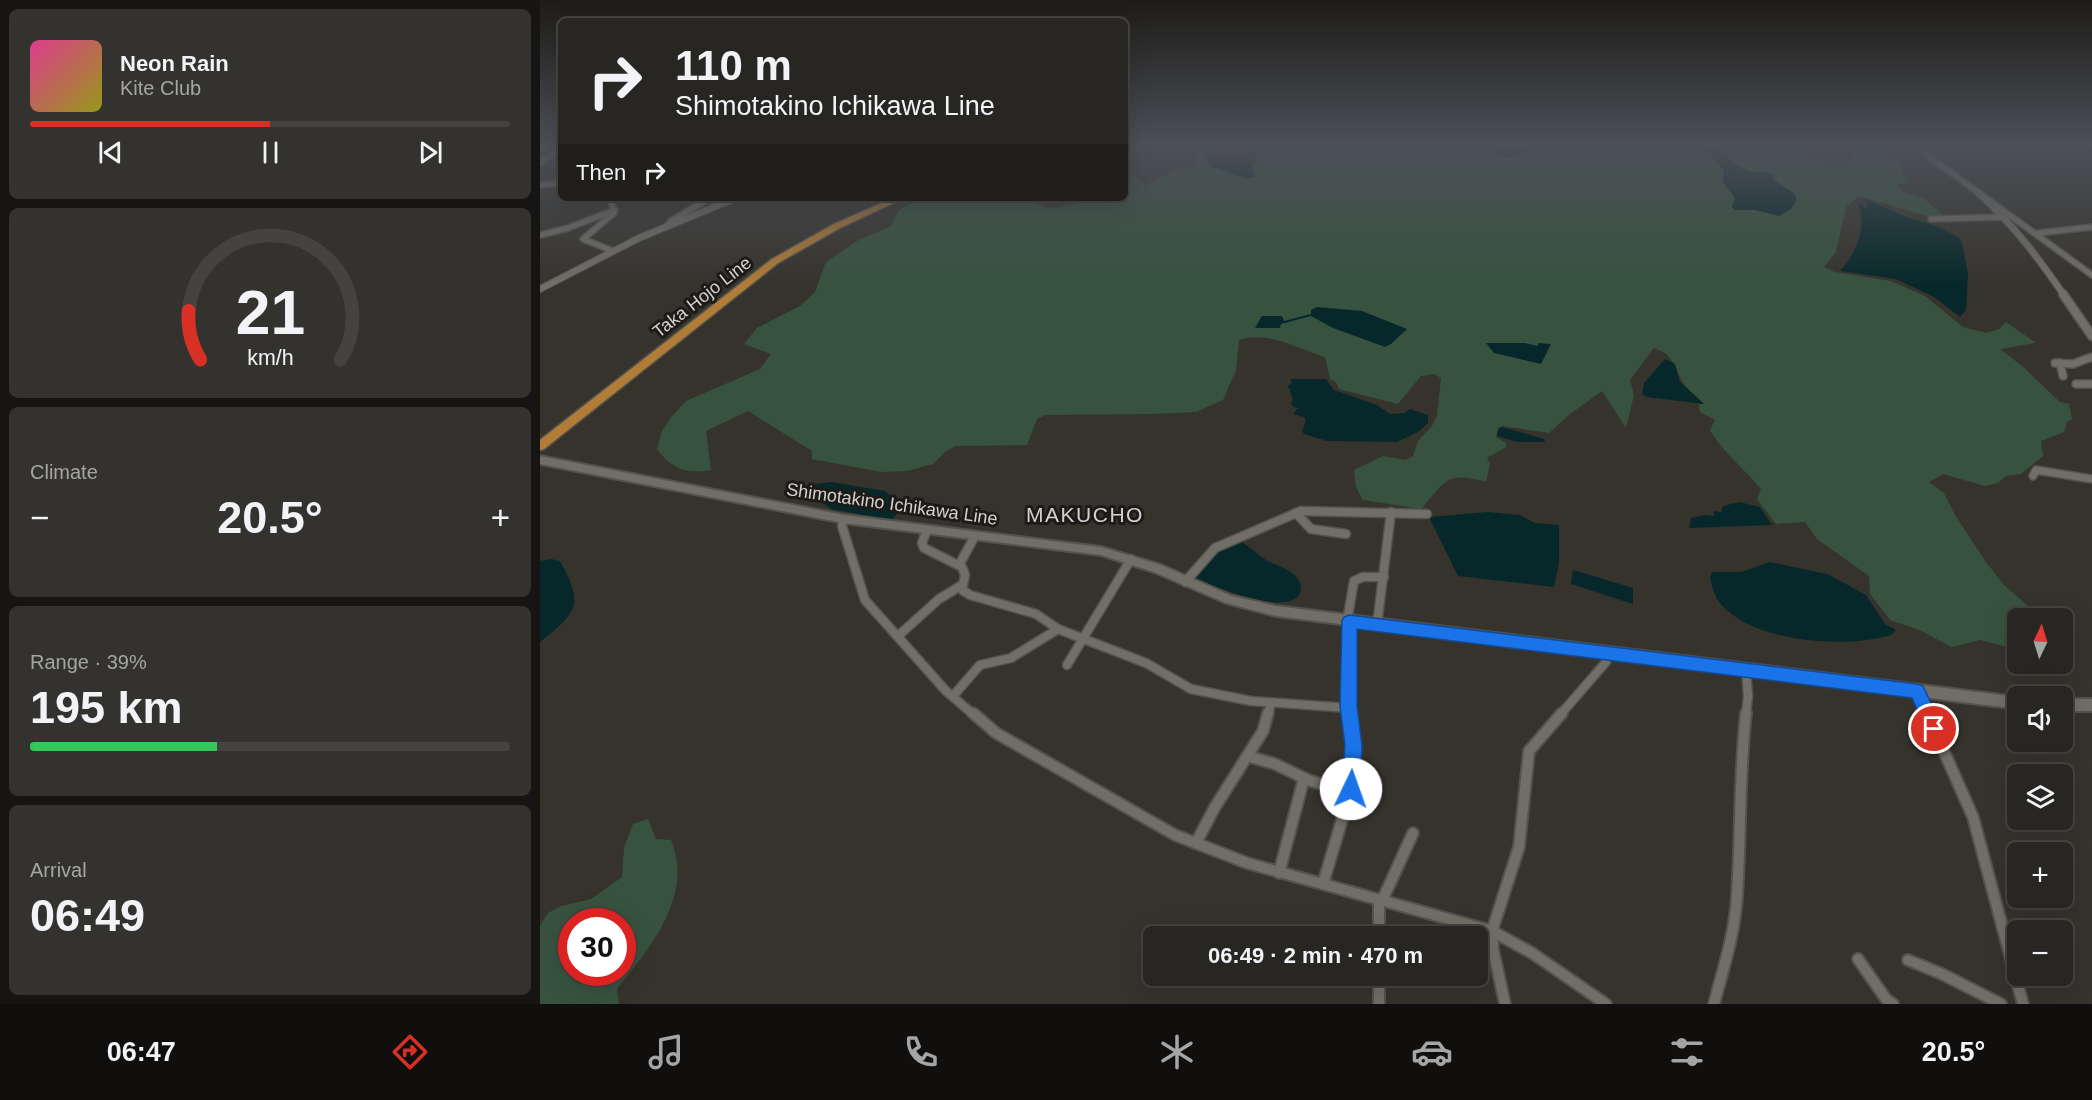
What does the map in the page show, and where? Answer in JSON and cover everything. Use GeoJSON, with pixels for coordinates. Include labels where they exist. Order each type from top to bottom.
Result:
{"type":"FeatureCollection","features":[{"type":"Feature","properties":{"kind":"main road","name":"Taka Hojo Line"},"geometry":{"type":"LineString","coordinates":[[540,446],[774,261],[837,226],[893,201]]}},
{"type":"Feature","properties":{"kind":"main road","name":"Shimotakino Ichikawa Line"},"geometry":{"type":"LineString","coordinates":[[540,460],[844,519],[1080,547],[1131,559],[1230,600],[1276,611],[2007,702]]}},
{"type":"Feature","properties":{"kind":"main road"},"geometry":{"type":"LineString","coordinates":[[2073,705],[2092,705]]}},
{"type":"Feature","properties":{"kind":"street"},"geometry":{"type":"LineString","coordinates":[[1977,192],[2005,217],[2029,244],[2092,336]]}},
{"type":"Feature","properties":{"kind":"street"},"geometry":{"type":"LineString","coordinates":[[1977,192],[2017,217],[2092,275]]}},
{"type":"Feature","properties":{"kind":"street"},"geometry":{"type":"LineString","coordinates":[[611,201],[615,210]]}},
{"type":"Feature","properties":{"kind":"street"},"geometry":{"type":"LineString","coordinates":[[666,226],[670,221],[705,201]]}},
{"type":"Feature","properties":{"kind":"street"},"geometry":{"type":"LineString","coordinates":[[540,289],[666,226],[728,201]]}},
{"type":"Feature","properties":{"kind":"street"},"geometry":{"type":"LineString","coordinates":[[540,235],[568,228],[615,210]]}},
{"type":"Feature","properties":{"kind":"street"},"geometry":{"type":"LineString","coordinates":[[613,251],[582,237],[615,210]]}},
{"type":"Feature","properties":{"kind":"street"},"geometry":{"type":"LineString","coordinates":[[1931,219],[2017,217]]}},
{"type":"Feature","properties":{"kind":"street"},"geometry":{"type":"LineString","coordinates":[[2038,233],[2092,227]]}},
{"type":"Feature","properties":{"kind":"street"},"geometry":{"type":"LineString","coordinates":[[2063,376],[2058,363],[2077,363],[2092,357]]}},
{"type":"Feature","properties":{"kind":"street"},"geometry":{"type":"LineString","coordinates":[[2076,384],[2092,384]]}},
{"type":"Feature","properties":{"kind":"street"},"geometry":{"type":"LineString","coordinates":[[2032,476],[2036,470],[2092,479]]}},
{"type":"Feature","properties":{"kind":"street"},"geometry":{"type":"LineString","coordinates":[[1185,582],[1215,548],[1296,513],[1314,509],[1427,514]]}},
{"type":"Feature","properties":{"kind":"street"},"geometry":{"type":"LineString","coordinates":[[1377,625],[1391,512]]}},
{"type":"Feature","properties":{"kind":"street"},"geometry":{"type":"LineString","coordinates":[[1296,513],[1304,526],[1312,530],[1346,534]]}},
{"type":"Feature","properties":{"kind":"street"},"geometry":{"type":"LineString","coordinates":[[844,519],[842,526],[865,600],[953,696],[1006,739],[1175,835],[1279,873],[1492,931],[1532,953],[1606,1004]]}},
{"type":"Feature","properties":{"kind":"street"},"geometry":{"type":"LineString","coordinates":[[927,530],[922,543],[924,548],[959,565],[965,575],[962,590],[970,595],[1036,614],[1058,629],[1146,663],[1191,689],[1251,701],[1349,708]]}},
{"type":"Feature","properties":{"kind":"street"},"geometry":{"type":"LineString","coordinates":[[959,565],[975,536]]}},
{"type":"Feature","properties":{"kind":"street"},"geometry":{"type":"LineString","coordinates":[[1067,665],[1131,559]]}},
{"type":"Feature","properties":{"kind":"street"},"geometry":{"type":"LineString","coordinates":[[1323,884],[1350,793],[1353,746],[1349,708],[1348,621],[1354,581],[1363,577],[1384,577]]}},
{"type":"Feature","properties":{"kind":"street"},"geometry":{"type":"LineString","coordinates":[[898,636],[939,600],[958,585],[962,585]]}},
{"type":"Feature","properties":{"kind":"street"},"geometry":{"type":"LineString","coordinates":[[953,696],[980,665],[997,664],[1011,659],[1058,629]]}},
{"type":"Feature","properties":{"kind":"street"},"geometry":{"type":"LineString","coordinates":[[1505,1004],[1493,949],[1492,931],[1519,847],[1529,751],[1606,662],[1606,653]]}},
{"type":"Feature","properties":{"kind":"street"},"geometry":{"type":"LineString","coordinates":[[1714,1004],[1734,923],[1737,897],[1740,763],[1748,696],[1746,670]]}},
{"type":"Feature","properties":{"kind":"street"},"geometry":{"type":"LineString","coordinates":[[1917,691],[1973,817],[2024,1004]]}},
{"type":"Feature","properties":{"kind":"street"},"geometry":{"type":"LineString","coordinates":[[1196,843],[1215,807],[1263,731],[1271,703]]}},
{"type":"Feature","properties":{"kind":"street"},"geometry":{"type":"LineString","coordinates":[[1247,756],[1350,793]]}},
{"type":"Feature","properties":{"kind":"street"},"geometry":{"type":"LineString","coordinates":[[1279,873],[1304,778]]}},
{"type":"Feature","properties":{"kind":"street"},"geometry":{"type":"LineString","coordinates":[[1380,926],[1381,901],[1413,833]]}},
{"type":"Feature","properties":{"kind":"street"},"geometry":{"type":"LineString","coordinates":[[1858,959],[1886,999],[1893,1004]]}},
{"type":"Feature","properties":{"kind":"street"},"geometry":{"type":"LineString","coordinates":[[1908,960],[1942,974],[2001,1004]]}},
{"type":"Feature","properties":{"kind":"street"},"geometry":{"type":"LineString","coordinates":[[1379,986],[1379,1004]]}},
{"type":"Feature","properties":{"kind":"green space"},"geometry":{"type":"Polygon","coordinates":[[[1128,192],[1905,192],[1922,197],[1944,216],[1927,216],[1859,196],[1846,207],[1836,252],[1824,267],[1835,272],[1891,281],[1925,296],[1963,327],[1986,333],[1999,329],[2006,322],[2036,343],[2000,349],[2022,366],[2060,402],[2069,404],[2072,419],[2067,422],[2064,432],[2041,441],[2043,456],[2021,474],[2006,476],[1998,483],[1985,486],[1943,474],[1929,482],[1944,493],[1955,515],[2004,585],[2029,608],[2007,608],[2007,647],[1980,640],[1952,647],[1919,630],[1890,620],[1870,594],[1869,576],[1817,539],[1805,522],[1776,524],[1757,499],[1761,489],[1721,446],[1710,430],[1715,420],[1700,412],[1699,404],[1704,404],[1688,389],[1669,357],[1654,348],[1630,380],[1634,395],[1626,428],[1602,391],[1570,414],[1549,433],[1502,426],[1498,428],[1496,437],[1506,443],[1506,447],[1487,458],[1490,464],[1486,482],[1454,478],[1442,485],[1421,509],[1363,500],[1356,487],[1354,470],[1383,456],[1406,460],[1413,456],[1418,441],[1432,426],[1437,416],[1441,378],[1434,374],[1421,376],[1398,404],[1339,389],[1336,382],[1330,379],[1325,357],[1261,337],[1239,340],[1236,370],[1223,400],[1196,412],[1045,415],[1037,419],[1027,445],[956,446],[946,451],[933,464],[907,471],[881,472],[812,459],[812,451],[748,411],[706,431],[711,470],[694,471],[680,468],[668,461],[657,449],[662,431],[686,401],[760,369],[771,354],[744,344],[757,328],[800,306],[815,292],[826,262],[857,241],[891,226],[899,210],[916,201],[1028,201],[1056,208],[1074,204],[1077,201],[1128,201],[1128,192]]]}},
{"type":"Feature","properties":{"kind":"green space"},"geometry":{"type":"Polygon","coordinates":[[[648,819],[656,839],[671,840],[677,861],[677,881],[673,901],[655,939],[636,965],[636,908],[558,908],[558,986],[619,986],[617,989],[619,1004],[540,1004],[540,926],[548,913],[561,906],[591,899],[622,877],[624,848],[633,824],[648,819]]]}},
{"type":"Feature","properties":{"kind":"water"},"geometry":{"type":"Polygon","coordinates":[[[1730,192],[1792,192],[1797,200],[1790,210],[1779,216],[1755,210],[1734,210],[1732,206],[1735,198],[1730,192]]]}},
{"type":"Feature","properties":{"kind":"water"},"geometry":{"type":"Polygon","coordinates":[[[1862,198],[1909,218],[1939,227],[1959,238],[1968,273],[1966,310],[1960,317],[1934,297],[1896,279],[1840,271],[1851,256],[1859,238],[1862,219],[1857,201],[1866,209],[1868,203],[1862,198]]]}},
{"type":"Feature","properties":{"kind":"water"},"geometry":{"type":"Polygon","coordinates":[[[1317,307],[1362,311],[1407,329],[1385,347],[1333,328],[1311,316],[1281,324],[1280,328],[1255,328],[1262,316],[1282,316],[1284,321],[1311,314],[1311,310],[1317,307]]]}},
{"type":"Feature","properties":{"kind":"water"},"geometry":{"type":"Polygon","coordinates":[[[1486,343],[1525,343],[1538,346],[1538,343],[1551,344],[1541,364],[1494,353],[1486,343]]]}},
{"type":"Feature","properties":{"kind":"water"},"geometry":{"type":"Polygon","coordinates":[[[1665,359],[1675,364],[1680,382],[1704,404],[1646,397],[1642,394],[1644,383],[1665,359]]]}},
{"type":"Feature","properties":{"kind":"water"},"geometry":{"type":"Polygon","coordinates":[[[1290,379],[1326,379],[1334,390],[1377,405],[1390,414],[1404,413],[1410,409],[1428,415],[1428,423],[1418,432],[1397,442],[1327,441],[1304,434],[1302,431],[1306,421],[1304,417],[1293,414],[1298,408],[1293,407],[1291,403],[1293,400],[1288,386],[1292,383],[1290,379]]]}},
{"type":"Feature","properties":{"kind":"water"},"geometry":{"type":"Polygon","coordinates":[[[1499,428],[1544,439],[1545,442],[1517,442],[1497,436],[1499,428]]]}},
{"type":"Feature","properties":{"kind":"water"},"geometry":{"type":"Polygon","coordinates":[[[831,482],[885,491],[903,507],[892,520],[831,509],[810,494],[810,489],[815,484],[831,482]]]}},
{"type":"Feature","properties":{"kind":"water"},"geometry":{"type":"Polygon","coordinates":[[[1739,502],[1760,507],[1772,525],[1689,528],[1691,518],[1714,516],[1714,511],[1721,512],[1723,506],[1739,502]]]}},
{"type":"Feature","properties":{"kind":"water"},"geometry":{"type":"Polygon","coordinates":[[[1488,512],[1520,515],[1535,523],[1559,525],[1559,563],[1554,587],[1458,576],[1429,517],[1488,512]]]}},
{"type":"Feature","properties":{"kind":"water"},"geometry":{"type":"Polygon","coordinates":[[[1240,541],[1299,580],[1300,593],[1295,599],[1268,602],[1242,596],[1195,579],[1218,550],[1240,541]]]}},
{"type":"Feature","properties":{"kind":"water"},"geometry":{"type":"Polygon","coordinates":[[[551,559],[560,561],[568,576],[574,598],[573,606],[563,623],[540,642],[540,561],[551,559]]]}},
{"type":"Feature","properties":{"kind":"water"},"geometry":{"type":"Polygon","coordinates":[[[1770,562],[1827,574],[1844,583],[1866,595],[1885,624],[1896,630],[1891,635],[1872,639],[1826,642],[1776,634],[1754,627],[1735,616],[1720,603],[1710,577],[1712,572],[1741,572],[1770,562]]]}},
{"type":"Feature","properties":{"kind":"water"},"geometry":{"type":"Polygon","coordinates":[[[1573,570],[1633,588],[1633,604],[1571,584],[1573,570]]]}},
{"type":"Feature","properties":{"kind":"district","name":"MAKUCHO"},"geometry":{"type":"Point","coordinates":[1085,515]}},
{"type":"Feature","properties":{"kind":"route"},"geometry":{"type":"LineString","coordinates":[[1351,789],[1353,746],[1348,706],[1349,621],[1917,691],[1934,729]]}}]}
